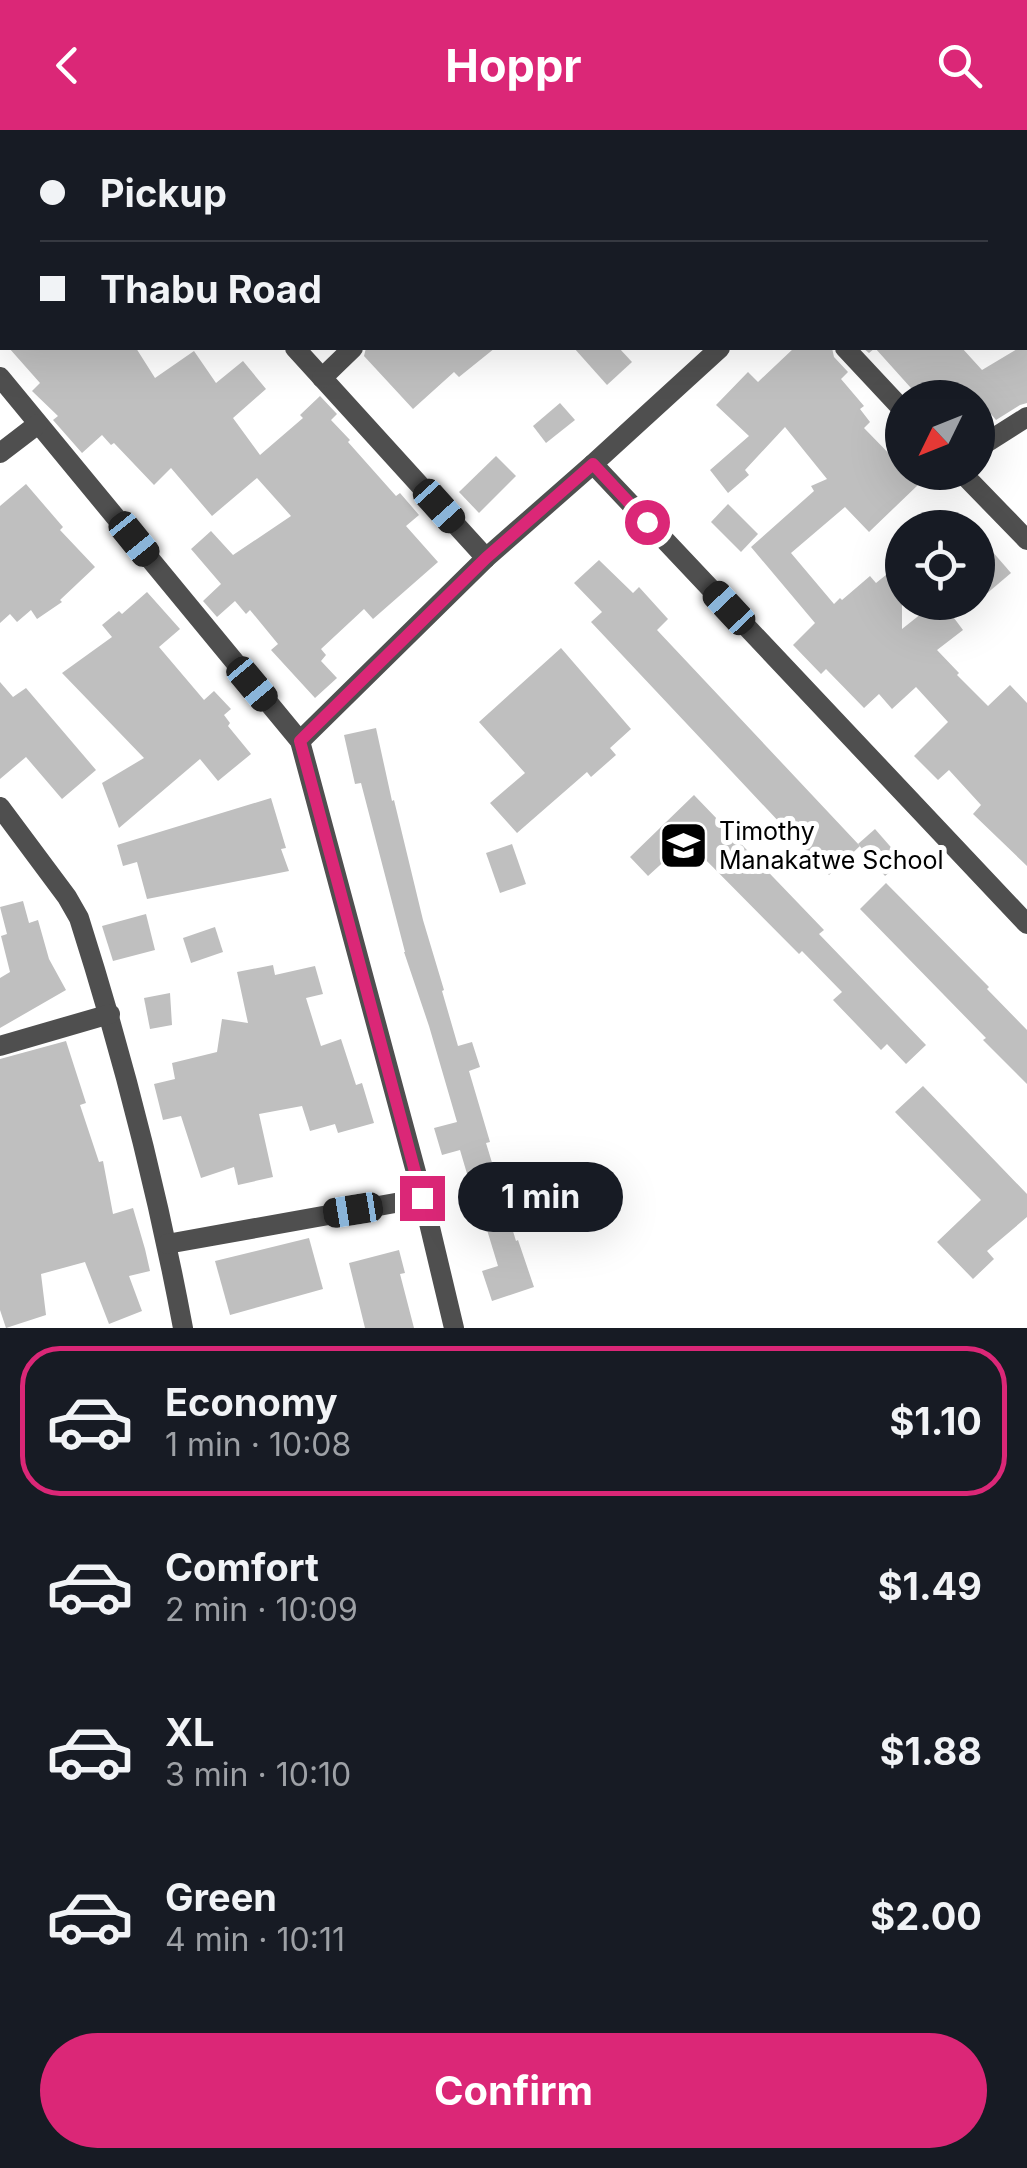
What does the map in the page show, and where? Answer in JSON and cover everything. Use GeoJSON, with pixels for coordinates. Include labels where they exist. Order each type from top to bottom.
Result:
{"type":"FeatureCollection","features":[{"type":"Feature","properties":{"kind":"street"},"geometry":{"type":"LineString","coordinates":[[297,350],[486,558]]}},
{"type":"Feature","properties":{"kind":"street"},"geometry":{"type":"LineString","coordinates":[[322,378],[351,350]]}},
{"type":"Feature","properties":{"kind":"street"},"geometry":{"type":"LineString","coordinates":[[300,741],[486,558],[718,350]]}},
{"type":"Feature","properties":{"kind":"street"},"geometry":{"type":"LineString","coordinates":[[847,350],[885,391]]}},
{"type":"Feature","properties":{"kind":"street"},"geometry":{"type":"LineString","coordinates":[[0,377],[300,741],[454,1328]]}},
{"type":"Feature","properties":{"kind":"street"},"geometry":{"type":"LineString","coordinates":[[995,437],[1027,417]]}},
{"type":"Feature","properties":{"kind":"street"},"geometry":{"type":"LineString","coordinates":[[0,454],[38,424]]}},
{"type":"Feature","properties":{"kind":"street"},"geometry":{"type":"LineString","coordinates":[[593,464],[1027,924]]}},
{"type":"Feature","properties":{"kind":"street"},"geometry":{"type":"LineString","coordinates":[[978,490],[1027,540]]}},
{"type":"Feature","properties":{"kind":"street"},"geometry":{"type":"LineString","coordinates":[[0,807],[67,897],[78,918],[127,1075],[183,1328]]}},
{"type":"Feature","properties":{"kind":"street"},"geometry":{"type":"LineString","coordinates":[[0,1046],[110,1014]]}},
{"type":"Feature","properties":{"kind":"street"},"geometry":{"type":"LineString","coordinates":[[167,1244],[422,1198]]}},
{"type":"Feature","properties":{"kind":"building"},"geometry":{"type":"Polygon","coordinates":[[[11,350],[137,350],[155,378],[194,351],[216,383],[243,361],[266,389],[233,418],[260,455],[303,418],[300,415],[320,396],[337,414],[331,420],[348,442],[396,496],[400,493],[419,515],[406,526],[438,562],[373,619],[364,609],[321,649],[326,655],[321,661],[337,678],[315,698],[271,650],[278,644],[250,610],[246,614],[235,601],[217,617],[203,601],[221,584],[191,549],[211,531],[233,555],[291,516],[257,478],[212,516],[171,468],[154,485],[102,435],[82,453],[53,420],[58,416],[32,391],[40,383],[11,350]]]}},
{"type":"Feature","properties":{"kind":"building"},"geometry":{"type":"Polygon","coordinates":[[[366,350],[493,350],[459,377],[454,372],[413,409],[364,356],[366,350]]]}},
{"type":"Feature","properties":{"kind":"building"},"geometry":{"type":"Polygon","coordinates":[[[576,350],[621,350],[632,362],[607,385],[576,350]]]}},
{"type":"Feature","properties":{"kind":"building"},"geometry":{"type":"Polygon","coordinates":[[[792,350],[832,350],[848,372],[841,379],[864,406],[860,409],[870,422],[864,428],[885,450],[885,490],[913,490],[892,510],[885,510],[885,517],[869,532],[845,507],[791,553],[834,604],[870,576],[876,583],[885,576],[885,620],[902,620],[902,629],[913,620],[956,620],[963,630],[937,650],[957,675],[988,706],[1010,685],[1027,703],[1027,866],[973,814],[981,805],[949,770],[938,780],[914,756],[948,722],[916,687],[892,709],[879,694],[864,708],[826,669],[821,674],[793,645],[815,623],[751,547],[814,491],[811,486],[827,479],[785,427],[745,470],[749,475],[728,493],[710,470],[749,436],[716,405],[748,372],[758,382],[792,350]]]}},
{"type":"Feature","properties":{"kind":"building"},"geometry":{"type":"Polygon","coordinates":[[[877,350],[964,350],[982,370],[1016,350],[1027,350],[1027,403],[996,420],[995,380],[904,380],[877,350]]]}},
{"type":"Feature","properties":{"kind":"building"},"geometry":{"type":"Polygon","coordinates":[[[560,403],[575,420],[546,443],[533,426],[560,403]]]}},
{"type":"Feature","properties":{"kind":"building"},"geometry":{"type":"Polygon","coordinates":[[[496,456],[516,476],[479,513],[459,492],[496,456]]]}},
{"type":"Feature","properties":{"kind":"building"},"geometry":{"type":"Polygon","coordinates":[[[26,484],[63,527],[60,530],[95,567],[62,602],[37,619],[31,610],[17,622],[10,614],[0,623],[0,506],[26,484]]]}},
{"type":"Feature","properties":{"kind":"building"},"geometry":{"type":"Polygon","coordinates":[[[728,504],[758,534],[741,552],[711,522],[728,504]]]}},
{"type":"Feature","properties":{"kind":"building"},"geometry":{"type":"Polygon","coordinates":[[[995,555],[1011,573],[995,587],[995,555]]]}},
{"type":"Feature","properties":{"kind":"building"},"geometry":{"type":"Polygon","coordinates":[[[599,560],[633,593],[639,587],[668,619],[657,630],[860,846],[829,875],[591,622],[602,612],[574,583],[599,560]]]}},
{"type":"Feature","properties":{"kind":"building"},"geometry":{"type":"Polygon","coordinates":[[[147,592],[180,629],[159,647],[204,700],[214,691],[231,709],[224,715],[228,726],[251,754],[218,781],[200,759],[119,828],[102,783],[144,758],[62,673],[112,637],[102,625],[147,592]]]}},
{"type":"Feature","properties":{"kind":"building"},"geometry":{"type":"Polygon","coordinates":[[[561,648],[631,729],[610,748],[616,755],[591,777],[587,772],[517,833],[490,803],[525,773],[479,722],[561,648]]]}},
{"type":"Feature","properties":{"kind":"building"},"geometry":{"type":"Polygon","coordinates":[[[0,682],[13,697],[26,688],[96,770],[62,799],[26,757],[0,779],[0,682]]]}},
{"type":"Feature","properties":{"kind":"building"},"geometry":{"type":"Polygon","coordinates":[[[376,728],[442,991],[458,1046],[472,1042],[480,1067],[469,1071],[490,1142],[486,1143],[534,1287],[492,1301],[482,1271],[498,1266],[460,1150],[442,1155],[434,1128],[457,1122],[404,952],[361,783],[355,784],[344,735],[376,728]]]}},
{"type":"Feature","properties":{"kind":"building"},"geometry":{"type":"Polygon","coordinates":[[[694,795],[824,930],[819,934],[926,1045],[906,1064],[887,1044],[881,1050],[833,1000],[842,992],[693,847],[676,863],[670,856],[648,876],[630,857],[694,795]]]}},
{"type":"Feature","properties":{"kind":"building"},"geometry":{"type":"Polygon","coordinates":[[[271,798],[289,871],[147,899],[137,862],[123,866],[117,845],[271,798]]]}},
{"type":"Feature","properties":{"kind":"building"},"geometry":{"type":"Polygon","coordinates":[[[875,829],[903,861],[885,876],[858,844],[875,829]]]}},
{"type":"Feature","properties":{"kind":"building"},"geometry":{"type":"Polygon","coordinates":[[[512,844],[526,884],[500,893],[486,853],[512,844]]]}},
{"type":"Feature","properties":{"kind":"building"},"geometry":{"type":"Polygon","coordinates":[[[886,883],[1027,1030],[1027,1084],[860,909],[886,883]]]}},
{"type":"Feature","properties":{"kind":"building"},"geometry":{"type":"Polygon","coordinates":[[[23,901],[29,923],[38,920],[49,959],[66,990],[0,1028],[0,978],[10,972],[1,936],[7,934],[0,907],[23,901]]]}},
{"type":"Feature","properties":{"kind":"building"},"geometry":{"type":"Polygon","coordinates":[[[146,914],[155,950],[113,961],[102,926],[146,914]]]}},
{"type":"Feature","properties":{"kind":"building"},"geometry":{"type":"Polygon","coordinates":[[[215,927],[223,952],[191,963],[183,938],[215,927]]]}},
{"type":"Feature","properties":{"kind":"building"},"geometry":{"type":"Polygon","coordinates":[[[273,965],[275,975],[315,966],[323,994],[306,998],[321,1046],[341,1039],[356,1085],[362,1083],[374,1123],[338,1133],[335,1124],[310,1131],[302,1106],[259,1114],[273,1177],[238,1185],[234,1167],[201,1178],[181,1116],[163,1120],[154,1084],[175,1079],[172,1063],[217,1052],[222,1019],[248,1023],[237,972],[273,965]]]}},
{"type":"Feature","properties":{"kind":"building"},"geometry":{"type":"Polygon","coordinates":[[[170,993],[172,1025],[150,1029],[144,998],[170,993]]]}},
{"type":"Feature","properties":{"kind":"building"},"geometry":{"type":"Polygon","coordinates":[[[66,1041],[86,1103],[80,1105],[99,1162],[103,1161],[113,1214],[133,1208],[145,1249],[150,1271],[129,1276],[142,1311],[109,1324],[85,1262],[41,1274],[46,1315],[6,1328],[0,1310],[0,1059],[66,1041]]]}},
{"type":"Feature","properties":{"kind":"building"},"geometry":{"type":"Polygon","coordinates":[[[923,1086],[1027,1194],[1027,1217],[987,1251],[994,1259],[973,1279],[937,1242],[981,1200],[895,1112],[923,1086]]]}},
{"type":"Feature","properties":{"kind":"building"},"geometry":{"type":"Polygon","coordinates":[[[309,1238],[323,1289],[230,1315],[215,1261],[309,1238]]]}},
{"type":"Feature","properties":{"kind":"building"},"geometry":{"type":"Polygon","coordinates":[[[399,1250],[405,1273],[400,1274],[414,1328],[365,1328],[349,1263],[399,1250]]]}},
{"type":"Feature","properties":{"kind":"place","name":"Timothy Manakatwe School"},"geometry":{"type":"Point","coordinates":[684,845]}},
{"type":"Feature","properties":{"kind":"route"},"geometry":{"type":"LineString","coordinates":[[422,1198],[300,741],[486,558],[593,464],[647,522]]}}]}
